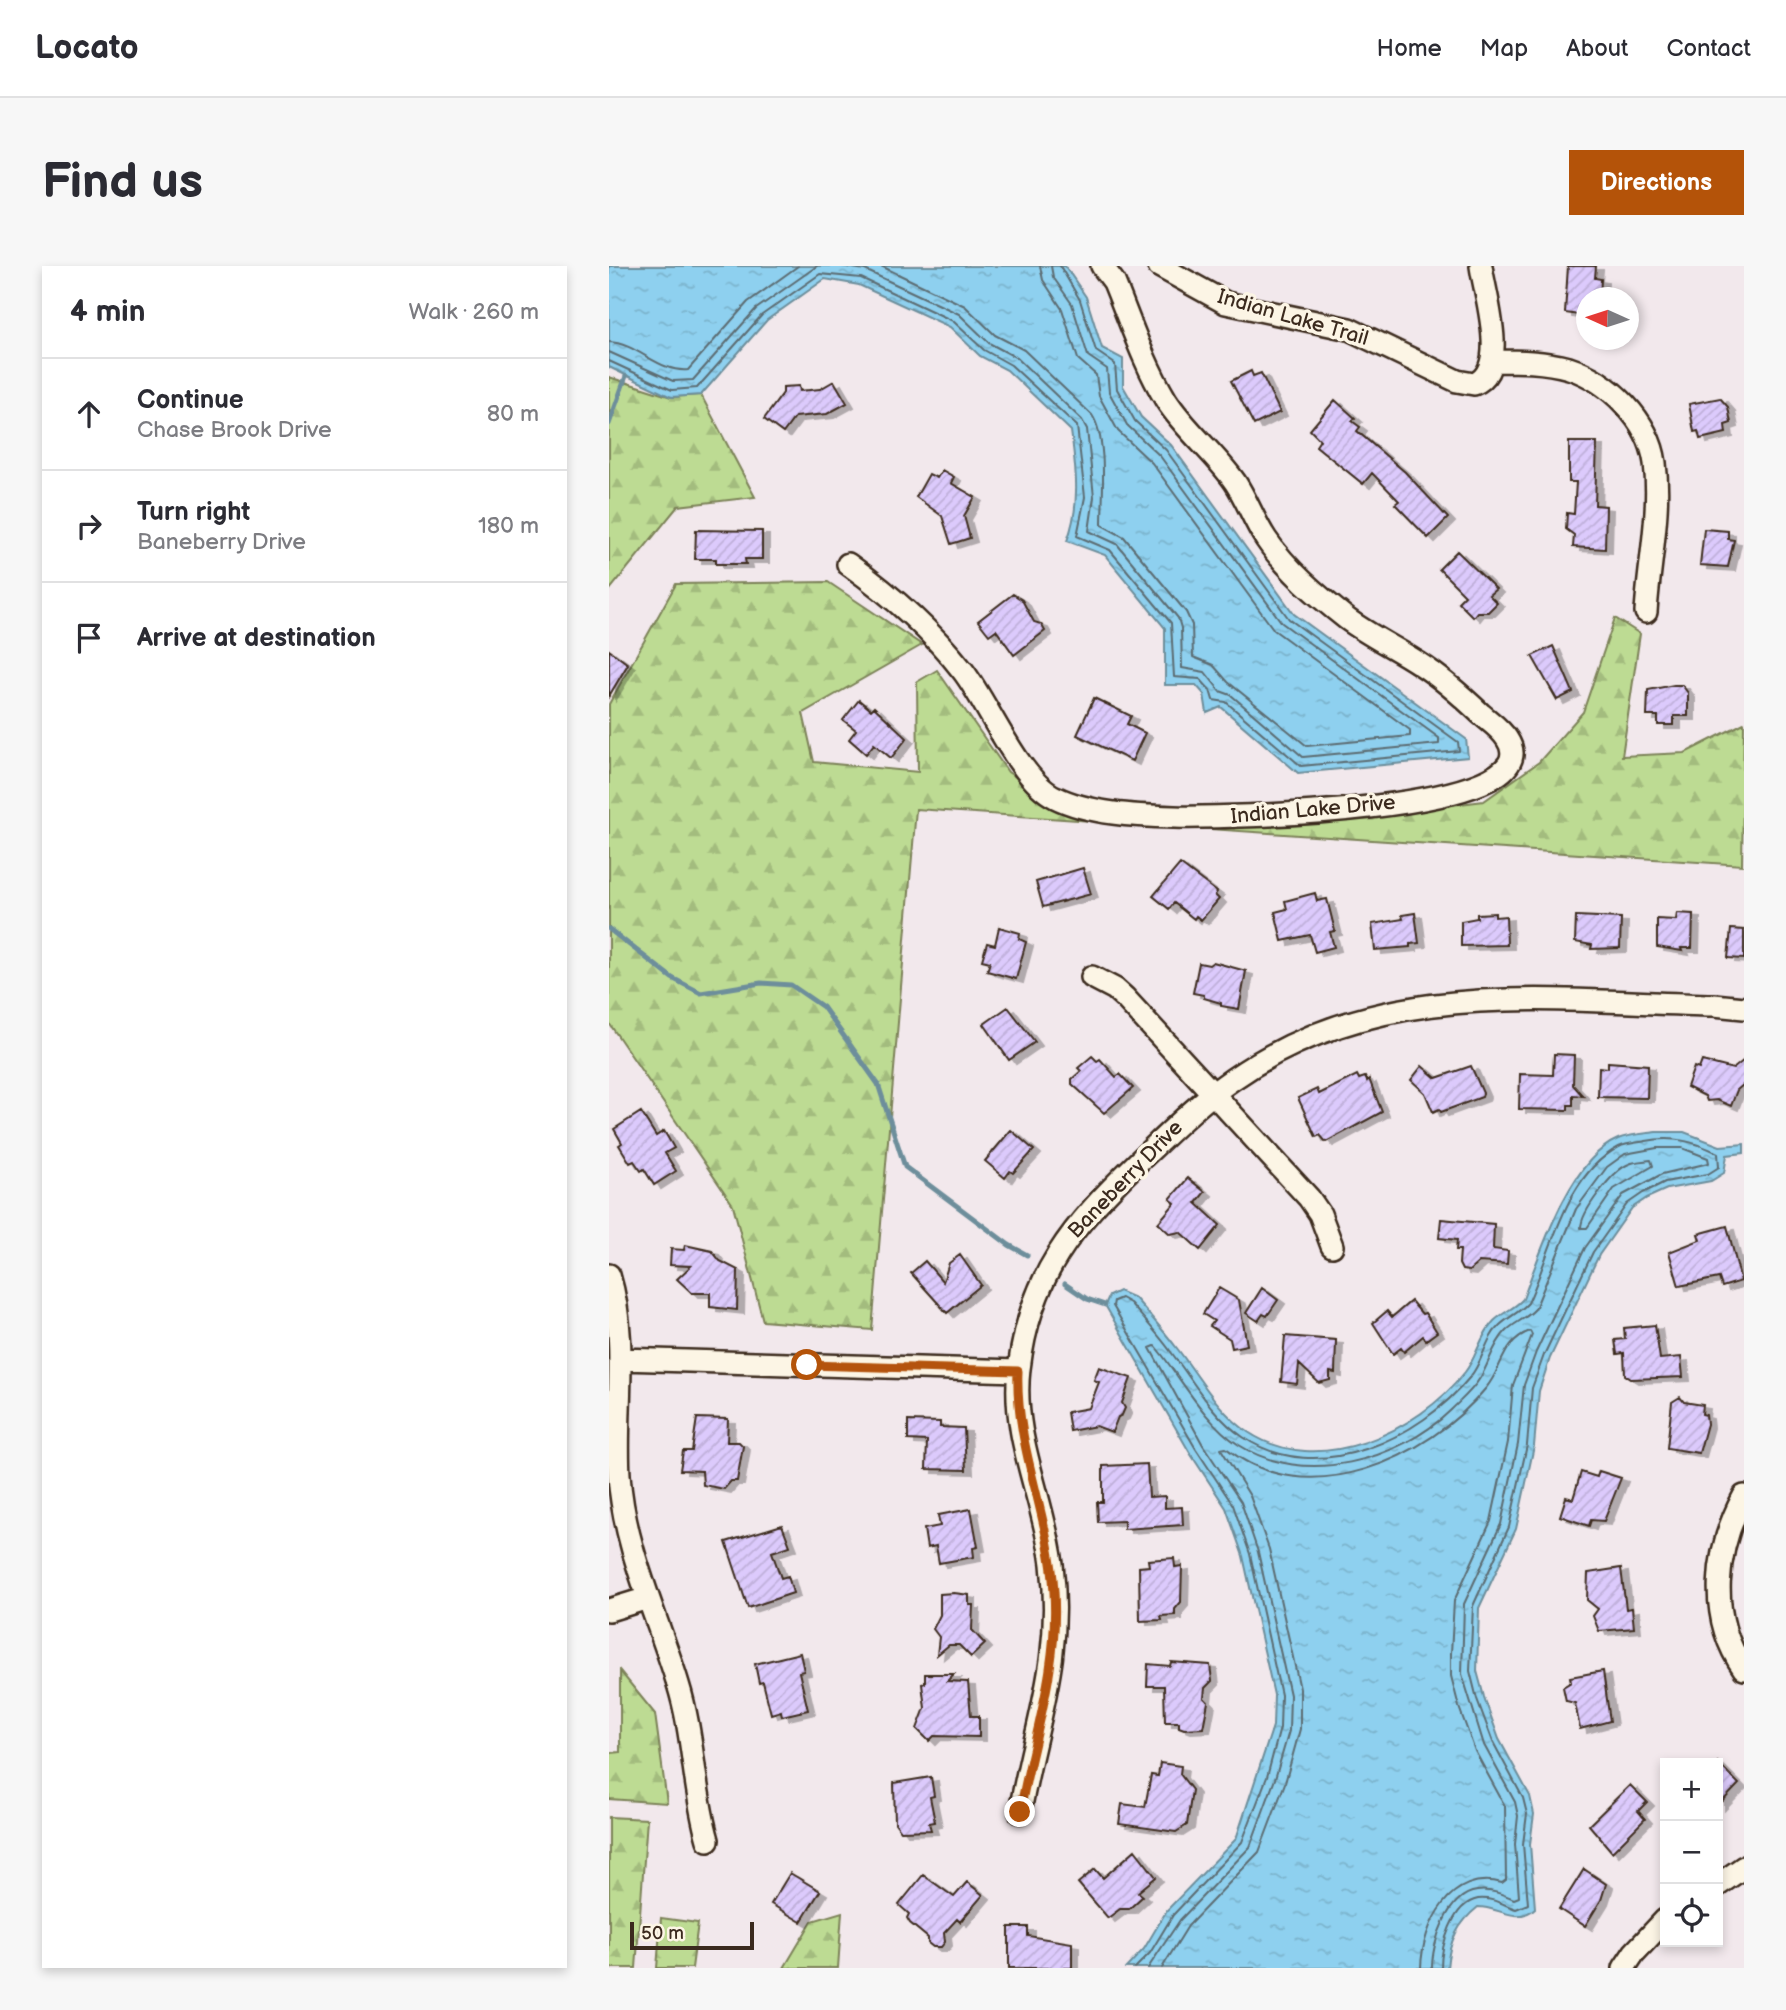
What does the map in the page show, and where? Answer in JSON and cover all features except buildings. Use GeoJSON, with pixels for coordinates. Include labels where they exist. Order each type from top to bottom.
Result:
{"type":"FeatureCollection","features":[{"type":"Feature","properties":{"kind":"street","name":"Indian Lake Drive"},"geometry":{"type":"LineString","coordinates":[[848,564],[899,605],[950,655],[975,688],[1017,757],[1045,792],[1065,802],[1169,817],[1325,811],[1389,806],[1469,788],[1505,771],[1511,759],[1507,738],[1420,663],[1348,619],[1287,565],[1265,537],[1237,485],[1215,454],[1167,401],[1114,282],[1102,266]]}},
{"type":"Feature","properties":{"kind":"street","name":"Indian Lake Trail"},"geometry":{"type":"LineString","coordinates":[[1159,266],[1226,303],[1370,337],[1457,381],[1479,382],[1488,376],[1494,360]]}},
{"type":"Feature","properties":{"kind":"street"},"geometry":{"type":"LineString","coordinates":[[1481,266],[1494,360],[1527,361],[1570,369],[1605,387],[1629,408],[1643,426],[1655,463],[1656,498],[1646,612]]}},
{"type":"Feature","properties":{"kind":"street"},"geometry":{"type":"LineString","coordinates":[[1092,978],[1115,989],[1309,1198],[1323,1220],[1332,1246]]}},
{"type":"Feature","properties":{"kind":"street","name":"Baneberry Drive"},"geometry":{"type":"LineString","coordinates":[[1020,1812],[1049,1685],[1055,1618],[1051,1560],[1019,1419],[1018,1371],[1023,1340],[1037,1296],[1066,1239],[1118,1182],[1213,1093],[1292,1044],[1341,1025],[1409,1006],[1505,1000],[1744,1008]]}},
{"type":"Feature","properties":{"kind":"street"},"geometry":{"type":"LineString","coordinates":[[609,1275],[620,1329],[619,1475],[630,1540],[688,1718],[698,1796],[708,1840]]}},
{"type":"Feature","properties":{"kind":"street"},"geometry":{"type":"LineString","coordinates":[[621,1359],[1018,1371]]}},
{"type":"Feature","properties":{"kind":"street"},"geometry":{"type":"LineString","coordinates":[[1744,1496],[1726,1536],[1719,1572],[1723,1621],[1734,1652],[1744,1669]]}},
{"type":"Feature","properties":{"kind":"street"},"geometry":{"type":"LineString","coordinates":[[609,1610],[648,1598]]}},
{"type":"Feature","properties":{"kind":"street"},"geometry":{"type":"LineString","coordinates":[[1719,1884],[1744,1867]]}},
{"type":"Feature","properties":{"kind":"street"},"geometry":{"type":"LineString","coordinates":[[1624,1968],[1660,1925]]}},
{"type":"Feature","properties":{"kind":"green space"},"geometry":{"type":"Polygon","coordinates":[[[609,377],[671,397],[701,395],[755,497],[678,506],[609,591],[609,377]]]}},
{"type":"Feature","properties":{"kind":"green space"},"geometry":{"type":"Polygon","coordinates":[[[828,582],[922,645],[803,713],[814,762],[918,772],[917,682],[937,670],[1008,772],[1061,808],[1182,821],[1288,825],[1484,801],[1539,762],[1583,712],[1615,618],[1640,634],[1622,756],[1685,753],[1744,723],[1742,865],[916,809],[872,1330],[763,1321],[733,1205],[609,1023],[609,704],[676,584],[828,582]]]}},
{"type":"Feature","properties":{"kind":"green space"},"geometry":{"type":"Polygon","coordinates":[[[620,1671],[655,1714],[667,1803],[609,1799],[609,1753],[620,1752],[620,1671]]]}},
{"type":"Feature","properties":{"kind":"green space"},"geometry":{"type":"Polygon","coordinates":[[[609,1817],[647,1819],[636,1968],[609,1968],[609,1817]]]}},
{"type":"Feature","properties":{"kind":"green space"},"geometry":{"type":"Polygon","coordinates":[[[842,1912],[838,1968],[784,1968],[812,1921],[842,1912]]]}},
{"type":"Feature","properties":{"kind":"green space"},"geometry":{"type":"Polygon","coordinates":[[[661,1918],[698,1923],[692,1968],[657,1968],[661,1918]]]}},
{"type":"Feature","properties":{"kind":"water"},"geometry":{"type":"Polygon","coordinates":[[[609,266],[1065,266],[1086,297],[1102,348],[1123,359],[1123,386],[1141,417],[1171,445],[1294,614],[1466,739],[1468,757],[1298,773],[1221,707],[1207,713],[1204,694],[1196,685],[1165,685],[1165,628],[1105,555],[1067,541],[1076,500],[1071,431],[1007,370],[980,356],[950,327],[859,285],[825,279],[767,320],[701,395],[671,397],[609,367],[609,266]]]}},
{"type":"Feature","properties":{"kind":"water"},"geometry":{"type":"Polygon","coordinates":[[[1656,1132],[1684,1132],[1720,1146],[1744,1144],[1744,1153],[1727,1155],[1724,1173],[1711,1181],[1667,1189],[1632,1208],[1599,1255],[1550,1358],[1539,1391],[1534,1446],[1516,1529],[1479,1608],[1477,1671],[1499,1739],[1530,1796],[1534,1814],[1530,1844],[1535,1908],[1529,1913],[1515,1915],[1478,1907],[1465,1919],[1456,1933],[1447,1968],[1126,1968],[1144,1949],[1167,1910],[1236,1839],[1273,1726],[1274,1695],[1243,1556],[1226,1508],[1190,1453],[1105,1305],[1109,1296],[1119,1291],[1135,1298],[1218,1404],[1248,1432],[1275,1445],[1305,1451],[1335,1449],[1365,1442],[1394,1430],[1421,1413],[1445,1394],[1465,1372],[1489,1327],[1523,1299],[1559,1209],[1585,1166],[1601,1150],[1618,1139],[1656,1132]]]}},
{"type":"Feature","properties":{"kind":"waterway"},"geometry":{"type":"LineString","coordinates":[[609,424],[626,376]]}},
{"type":"Feature","properties":{"kind":"waterway"},"geometry":{"type":"LineString","coordinates":[[609,929],[672,978],[701,993],[761,983],[791,985],[823,1007],[878,1084],[905,1167],[1009,1245],[1027,1255]]}},
{"type":"Feature","properties":{"kind":"waterway"},"geometry":{"type":"LineString","coordinates":[[1065,1284],[1087,1299],[1105,1305]]}},
{"type":"Feature","properties":{"kind":"route"},"geometry":{"type":"LineString","coordinates":[[807,1365],[1018,1371],[1019,1419],[1025,1456],[1035,1487],[1051,1560],[1055,1618],[1055,1646],[1049,1685],[1020,1812]]}}]}
